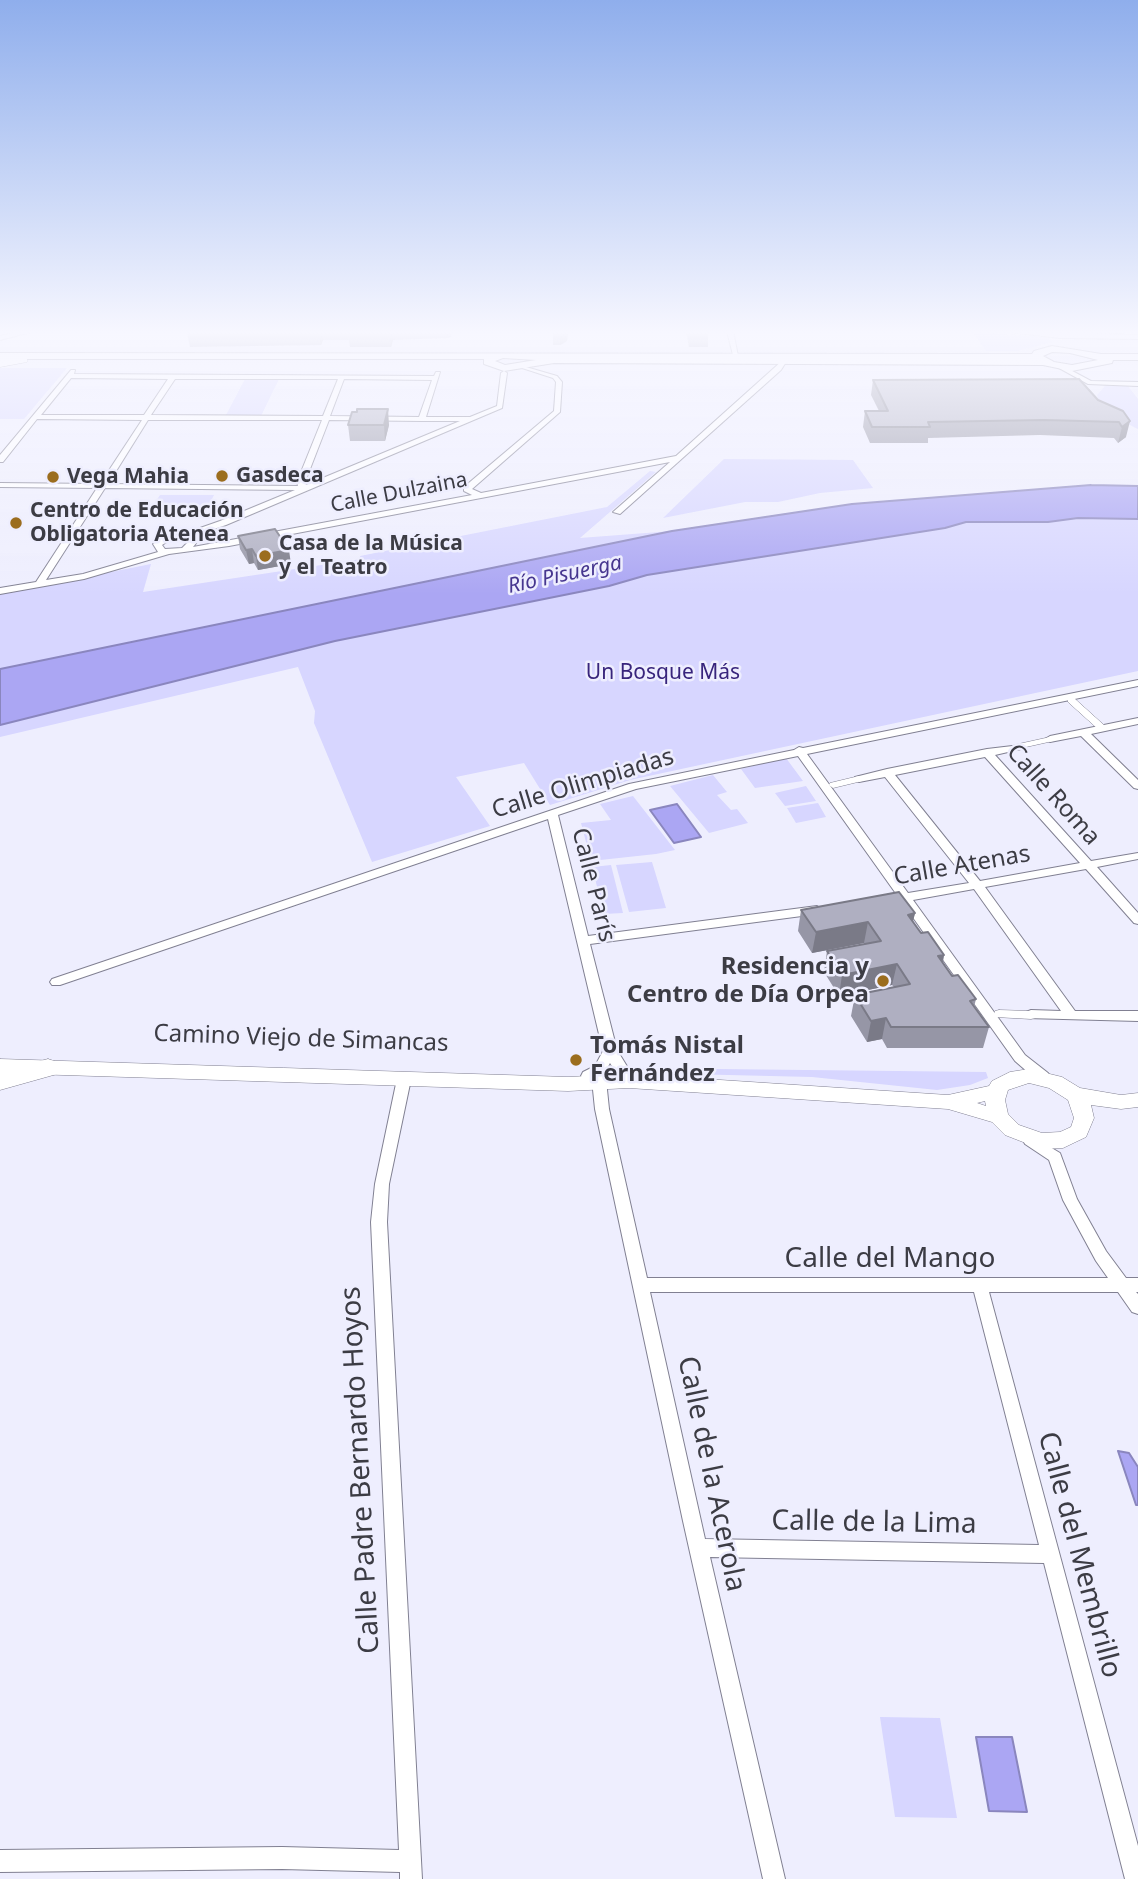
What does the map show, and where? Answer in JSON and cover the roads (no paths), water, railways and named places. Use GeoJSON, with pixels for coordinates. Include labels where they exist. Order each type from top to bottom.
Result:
{"type":"FeatureCollection","features":[{"type":"Feature","properties":{"kind":"highway"},"geometry":{"type":"LineString","coordinates":[[0,1081],[48,1068]]}},
{"type":"Feature","properties":{"kind":"main road","name":"Camino Viejo de Simancas"},"geometry":{"type":"LineString","coordinates":[[0,1055],[513,1073],[948,1102],[999,1117]]}},
{"type":"Feature","properties":{"kind":"main road"},"geometry":{"type":"LineString","coordinates":[[0,1061],[173,1067],[209,1062]]}},
{"type":"Feature","properties":{"kind":"main road","name":"Camino Viejo de Simancas"},"geometry":{"type":"LineString","coordinates":[[0,1066],[568,1084],[593,1078]]}},
{"type":"Feature","properties":{"kind":"main road"},"geometry":{"type":"LineString","coordinates":[[310,1066],[327,1071],[391,1074],[404,1079],[420,1075],[501,1077],[513,1073]]}},
{"type":"Feature","properties":{"kind":"main road"},"geometry":{"type":"LineString","coordinates":[[1018,1067],[1055,1082],[1075,1095],[1080,1102],[1084,1118],[1079,1132],[1059,1149],[1012,1130],[999,1117],[995,1092],[1018,1067]]}},
{"type":"Feature","properties":{"kind":"main road","name":"Camino Viejo de Simancas"},"geometry":{"type":"LineString","coordinates":[[948,1102],[995,1092]]}},
{"type":"Feature","properties":{"kind":"main road"},"geometry":{"type":"LineString","coordinates":[[1075,1095],[1129,1101]]}},
{"type":"Feature","properties":{"kind":"main road"},"geometry":{"type":"LineString","coordinates":[[1084,1118],[1129,1101]]}},
{"type":"Feature","properties":{"kind":"street"},"geometry":{"type":"LineString","coordinates":[[0,460],[33,419]]}},
{"type":"Feature","properties":{"kind":"street"},"geometry":{"type":"LineString","coordinates":[[40,583],[147,419]]}},
{"type":"Feature","properties":{"kind":"street"},"geometry":{"type":"LineString","coordinates":[[303,488],[301,482],[326,419]]}},
{"type":"Feature","properties":{"kind":"street"},"geometry":{"type":"LineString","coordinates":[[392,419],[470,419]]}},
{"type":"Feature","properties":{"kind":"street"},"geometry":{"type":"LineString","coordinates":[[149,556],[163,539],[189,539],[303,488],[470,419]]}},
{"type":"Feature","properties":{"kind":"street"},"geometry":{"type":"LineString","coordinates":[[459,500],[457,496],[549,419]]}},
{"type":"Feature","properties":{"kind":"street"},"geometry":{"type":"LineString","coordinates":[[617,512],[723,419]]}},
{"type":"Feature","properties":{"kind":"street","name":"Calle Dulzaina"},"geometry":{"type":"LineString","coordinates":[[0,591],[122,567],[167,552],[677,458]]}},
{"type":"Feature","properties":{"kind":"street"},"geometry":{"type":"LineString","coordinates":[[0,485],[303,488]]}},
{"type":"Feature","properties":{"kind":"street"},"geometry":{"type":"LineString","coordinates":[[467,489],[480,496]]}},
{"type":"Feature","properties":{"kind":"street"},"geometry":{"type":"LineString","coordinates":[[184,550],[189,539]]}},
{"type":"Feature","properties":{"kind":"street","name":"Calle Dulzaina"},"geometry":{"type":"LineString","coordinates":[[189,539],[211,546]]}},
{"type":"Feature","properties":{"kind":"street"},"geometry":{"type":"LineString","coordinates":[[157,547],[167,552]]}},
{"type":"Feature","properties":{"kind":"street","name":"Calle Olimpiadas"},"geometry":{"type":"LineString","coordinates":[[56,982],[633,786],[1138,683]]}},
{"type":"Feature","properties":{"kind":"street"},"geometry":{"type":"LineString","coordinates":[[1071,700],[1102,728]]}},
{"type":"Feature","properties":{"kind":"street"},"geometry":{"type":"LineString","coordinates":[[1045,741],[1138,721]]}},
{"type":"Feature","properties":{"kind":"street"},"geometry":{"type":"LineString","coordinates":[[1083,732],[1138,786]]}},
{"type":"Feature","properties":{"kind":"street","name":"Calle Roma"},"geometry":{"type":"LineString","coordinates":[[833,785],[1045,741]]}},
{"type":"Feature","properties":{"kind":"street"},"geometry":{"type":"LineString","coordinates":[[799,750],[906,898],[1018,1067]]}},
{"type":"Feature","properties":{"kind":"street","name":"Calle Roma"},"geometry":{"type":"LineString","coordinates":[[987,752],[1088,865]]}},
{"type":"Feature","properties":{"kind":"street"},"geometry":{"type":"LineString","coordinates":[[887,772],[977,885],[1072,1016]]}},
{"type":"Feature","properties":{"kind":"street","name":"Calle París"},"geometry":{"type":"LineString","coordinates":[[552,813],[610,1051],[629,1081]]}},
{"type":"Feature","properties":{"kind":"street","name":"Calle Atenas"},"geometry":{"type":"LineString","coordinates":[[879,902],[1138,856]]}},
{"type":"Feature","properties":{"kind":"street"},"geometry":{"type":"LineString","coordinates":[[1088,865],[1138,920]]}},
{"type":"Feature","properties":{"kind":"street"},"geometry":{"type":"LineString","coordinates":[[584,941],[825,909]]}},
{"type":"Feature","properties":{"kind":"street"},"geometry":{"type":"LineString","coordinates":[[999,1014],[1138,1016]]}},
{"type":"Feature","properties":{"kind":"street"},"geometry":{"type":"LineString","coordinates":[[593,1078],[610,1051]]}},
{"type":"Feature","properties":{"kind":"street","name":"Calle de la Acerola"},"geometry":{"type":"LineString","coordinates":[[593,1078],[774,1879]]}},
{"type":"Feature","properties":{"kind":"street","name":"Calle Padre Bernardo Hoyos"},"geometry":{"type":"LineString","coordinates":[[0,1861],[282,1858],[411,1870],[379,1222],[382,1184],[404,1079]]}},
{"type":"Feature","properties":{"kind":"street"},"geometry":{"type":"LineString","coordinates":[[1059,1149],[1070,1200],[1120,1285],[1138,1307]]}},
{"type":"Feature","properties":{"kind":"street","name":"Calle del Mango"},"geometry":{"type":"LineString","coordinates":[[641,1285],[1138,1285]]}},
{"type":"Feature","properties":{"kind":"street","name":"Calle del Membrillo"},"geometry":{"type":"LineString","coordinates":[[980,1286],[1136,1879]]}},
{"type":"Feature","properties":{"kind":"street","name":"Calle de la Lima"},"geometry":{"type":"LineString","coordinates":[[698,1548],[1049,1554]]}},
{"type":"Feature","properties":{"kind":"water","name":"Río Pisuerga"},"geometry":{"type":"Polygon","coordinates":[[[1091,485],[1138,486],[1138,519],[966,522],[945,528],[647,575],[609,586],[335,641],[0,725],[0,669],[672,531],[852,504],[1091,485]]]}},
{"type":"Feature","properties":{"kind":"water"},"geometry":{"type":"Polygon","coordinates":[[[677,804],[701,837],[674,843],[650,810],[677,804]]]}},
{"type":"Feature","properties":{"kind":"water"},"geometry":{"type":"Polygon","coordinates":[[[1118,1451],[1129,1453],[1138,1467],[1138,1505],[1136,1505],[1118,1451]]]}},
{"type":"Feature","properties":{"kind":"water"},"geometry":{"type":"Polygon","coordinates":[[[976,1737],[1012,1737],[1027,1812],[989,1811],[976,1737]]]}},
{"type":"Feature","properties":{"kind":"place","name":"Gasdeca"},"geometry":{"type":"Point","coordinates":[222,476]}},
{"type":"Feature","properties":{"kind":"place","name":"Vega Mahia"},"geometry":{"type":"Point","coordinates":[53,477]}},
{"type":"Feature","properties":{"kind":"place","name":"Centro de Educación Obligatoria Atenea"},"geometry":{"type":"Point","coordinates":[16,523]}},
{"type":"Feature","properties":{"kind":"place","name":"Casa de la Música y el Teatro"},"geometry":{"type":"Point","coordinates":[265,556]}},
{"type":"Feature","properties":{"kind":"place","name":"Residencia y Centro de Día Orpea"},"geometry":{"type":"Point","coordinates":[883,981]}},
{"type":"Feature","properties":{"kind":"place","name":"Tomás Nistal Fernández"},"geometry":{"type":"Point","coordinates":[576,1060]}},
{"type":"Feature","properties":{"kind":"park label","name":"Un Bosque Más"},"geometry":{"type":"Point","coordinates":[663,673]}}]}
